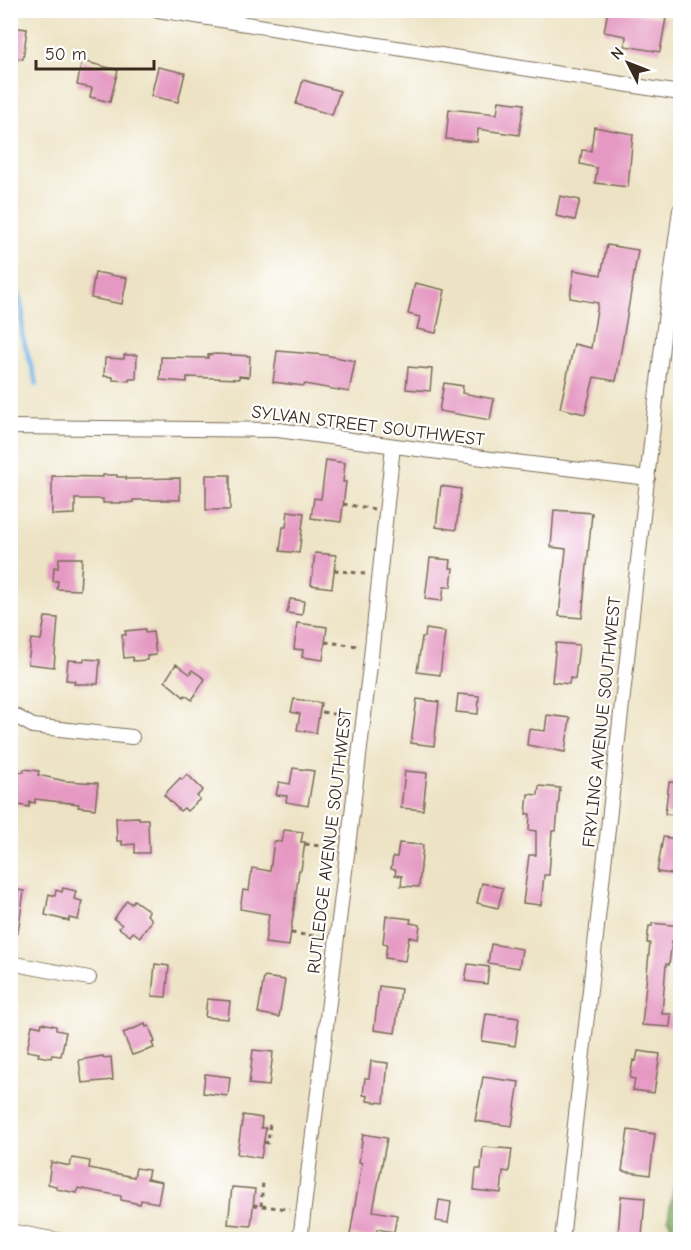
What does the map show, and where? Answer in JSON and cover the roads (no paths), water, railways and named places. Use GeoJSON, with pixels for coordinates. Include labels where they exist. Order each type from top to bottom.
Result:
{"type":"FeatureCollection","features":[{"type":"Feature","properties":{"kind":"street"},"geometry":{"type":"LineString","coordinates":[[158,10],[681,93]]}},
{"type":"Feature","properties":{"kind":"street","name":"FRYLING AVENUE SOUTHWEST"},"geometry":{"type":"LineString","coordinates":[[562,1239],[648,477],[681,210]]}},
{"type":"Feature","properties":{"kind":"street","name":"SYLVAN STREET SOUTHWEST"},"geometry":{"type":"LineString","coordinates":[[10,427],[278,430],[491,459],[648,477]]}},
{"type":"Feature","properties":{"kind":"street","name":"RUTLEDGE AVENUE SOUTHWEST"},"geometry":{"type":"LineString","coordinates":[[300,1239],[372,647],[393,446]]}},
{"type":"Feature","properties":{"kind":"street"},"geometry":{"type":"LineString","coordinates":[[10,714],[33,726],[132,737]]}},
{"type":"Feature","properties":{"kind":"street"},"geometry":{"type":"LineString","coordinates":[[10,963],[89,978]]}},
{"type":"Feature","properties":{"kind":"street"},"geometry":{"type":"LineString","coordinates":[[10,1231],[57,1239]]}},
{"type":"Feature","properties":{"kind":"waterway"},"geometry":{"type":"LineString","coordinates":[[10,275],[19,295],[23,314],[22,335],[37,384]]}}]}
